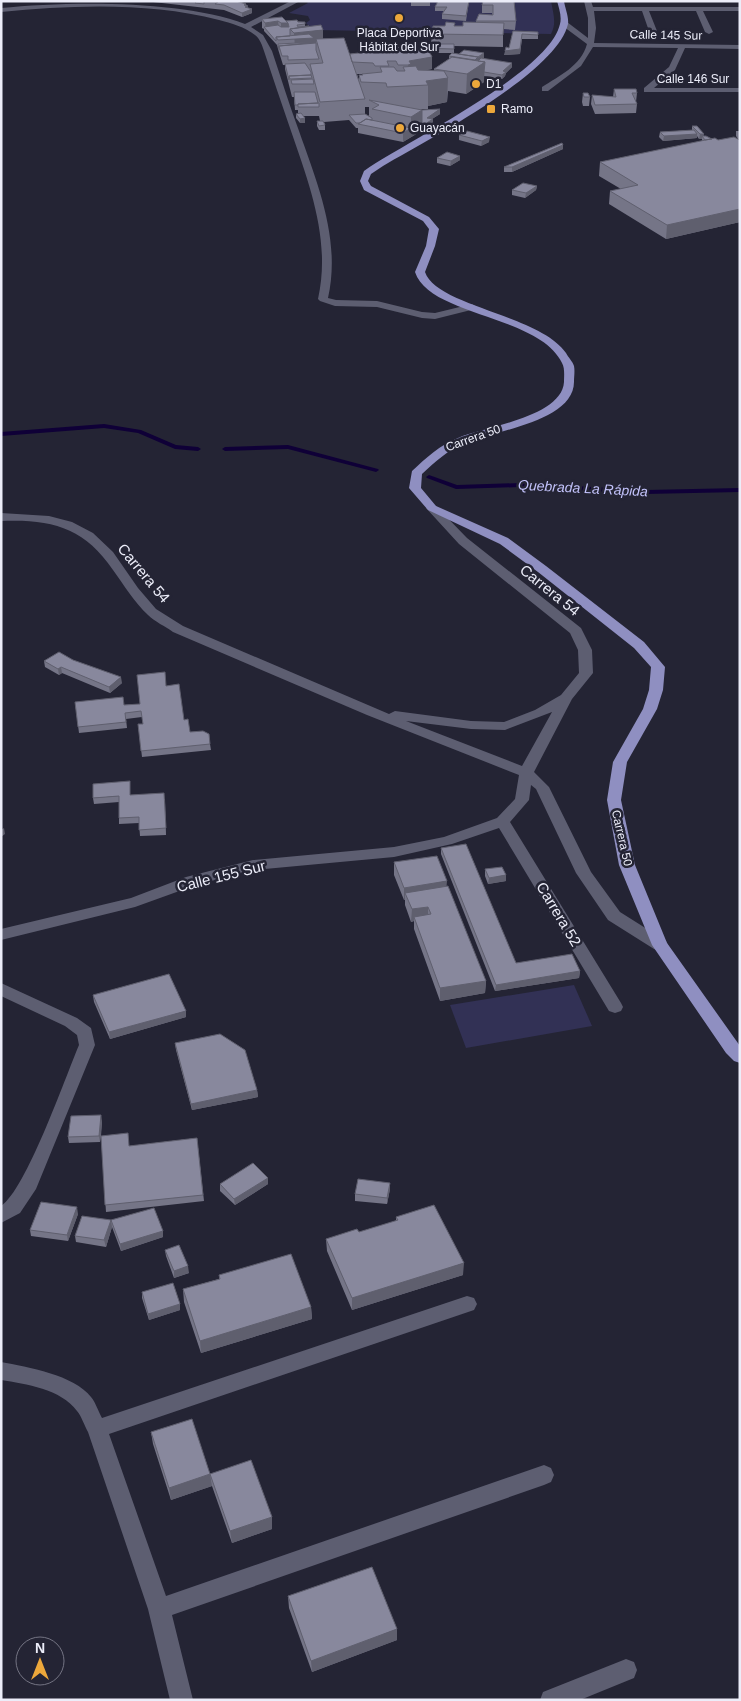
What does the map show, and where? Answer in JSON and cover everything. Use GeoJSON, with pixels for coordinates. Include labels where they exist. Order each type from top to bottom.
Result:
{"type":"FeatureCollection","features":[{"type":"Feature","properties":{"kind":"main road"},"geometry":{"type":"LineString","coordinates":[[560,1],[564,24]]}},
{"type":"Feature","properties":{"kind":"main road","name":"Carrera 50"},"geometry":{"type":"LineString","coordinates":[[564,24],[551,48],[530,70],[448,124],[380,164],[367,173],[364,181],[367,188],[426,219],[434,229],[434,242],[424,259],[420,272],[424,281],[437,291],[544,337],[556,347],[566,360],[571,376],[568,388],[560,402],[538,416],[463,439],[440,450],[416,473],[415,488],[432,508],[504,541],[633,639],[658,667],[656,690],[650,709],[620,762],[614,800],[627,865],[660,945],[686,980],[732,1050],[740,1057]]}},
{"type":"Feature","properties":{"kind":"street"},"geometry":{"type":"LineString","coordinates":[[248,26],[297,1]]}},
{"type":"Feature","properties":{"kind":"street"},"geometry":{"type":"LineString","coordinates":[[544,89],[585,61],[592,45],[590,9],[587,1]]}},
{"type":"Feature","properties":{"kind":"street"},"geometry":{"type":"LineString","coordinates":[[658,1],[669,9]]}},
{"type":"Feature","properties":{"kind":"street"},"geometry":{"type":"LineString","coordinates":[[734,1],[740,5]]}},
{"type":"Feature","properties":{"kind":"street"},"geometry":{"type":"LineString","coordinates":[[1,10],[88,2],[137,2],[210,11],[240,21],[248,26],[257,33],[268,51],[323,218],[327,252],[327,284],[323,299],[335,303],[378,304],[422,315],[435,316],[472,307]]}},
{"type":"Feature","properties":{"kind":"street"},"geometry":{"type":"LineString","coordinates":[[590,9],[740,9]]}},
{"type":"Feature","properties":{"kind":"street"},"geometry":{"type":"LineString","coordinates":[[645,9],[653,31]]}},
{"type":"Feature","properties":{"kind":"street"},"geometry":{"type":"LineString","coordinates":[[699,10],[709,32]]}},
{"type":"Feature","properties":{"kind":"street"},"geometry":{"type":"LineString","coordinates":[[564,24],[592,45]]}},
{"type":"Feature","properties":{"kind":"street","name":"Calle 145 Sur"},"geometry":{"type":"LineString","coordinates":[[592,45],[740,47]]}},
{"type":"Feature","properties":{"kind":"street","name":"Calle 146 Sur"},"geometry":{"type":"LineString","coordinates":[[683,46],[672,68],[646,90],[740,90]]}},
{"type":"Feature","properties":{"kind":"street","name":"Carrera 54"},"geometry":{"type":"LineString","coordinates":[[372,712],[471,725],[505,726],[540,713],[566,698],[586,673],[585,650],[576,631],[463,541],[432,508]]}},
{"type":"Feature","properties":{"kind":"street","name":"Carrera 54"},"geometry":{"type":"LineString","coordinates":[[1,517],[25,516],[78,528],[95,541],[110,558],[152,612],[178,629],[372,712],[526,773]]}},
{"type":"Feature","properties":{"kind":"street"},"geometry":{"type":"LineString","coordinates":[[502,821],[522,800],[526,773],[566,698]]}},
{"type":"Feature","properties":{"kind":"street"},"geometry":{"type":"LineString","coordinates":[[526,773],[542,787],[584,873],[614,916],[660,945]]}},
{"type":"Feature","properties":{"kind":"street","name":"Calle 155 Sur"},"geometry":{"type":"LineString","coordinates":[[1,935],[135,902],[192,881],[253,865],[394,852],[447,841],[502,821]]}},
{"type":"Feature","properties":{"kind":"street","name":"Carrera 52"},"geometry":{"type":"LineString","coordinates":[[502,821],[615,1007]]}},
{"type":"Feature","properties":{"kind":"street"},"geometry":{"type":"LineString","coordinates":[[1,989],[70,1022],[85,1032],[87,1045],[30,1184],[13,1208],[1,1216]]}},
{"type":"Feature","properties":{"kind":"street"},"geometry":{"type":"LineString","coordinates":[[96,1429],[467,1304]]}},
{"type":"Feature","properties":{"kind":"street"},"geometry":{"type":"LineString","coordinates":[[1,1372],[38,1379],[63,1389],[83,1403],[96,1429],[159,1609],[182,1700]]}},
{"type":"Feature","properties":{"kind":"street"},"geometry":{"type":"LineString","coordinates":[[159,1609],[544,1475]]}},
{"type":"Feature","properties":{"kind":"street"},"geometry":{"type":"LineString","coordinates":[[551,1700],[626,1670]]}},
{"type":"Feature","properties":{"kind":"shaded area"},"geometry":{"type":"Polygon","coordinates":[[[306,1],[551,1],[554,26],[551,34],[313,30],[306,23],[310,20],[308,16],[289,13],[308,3],[306,1]]]}},
{"type":"Feature","properties":{"kind":"shaded area"},"geometry":{"type":"Polygon","coordinates":[[[574,985],[592,1026],[466,1048],[450,1005],[574,985]]]}},
{"type":"Feature","properties":{"kind":"building"},"geometry":{"type":"Polygon","coordinates":[[[197,1],[204,1],[204,4],[195,3],[197,1]]]}},
{"type":"Feature","properties":{"kind":"building"},"geometry":{"type":"Polygon","coordinates":[[[219,1],[236,1],[246,4],[244,5],[248,6],[245,7],[252,9],[242,13],[224,5],[215,4],[219,1]]]}},
{"type":"Feature","properties":{"kind":"building"},"geometry":{"type":"Polygon","coordinates":[[[430,1],[430,2],[411,2],[430,1]]]}},
{"type":"Feature","properties":{"kind":"building"},"geometry":{"type":"Polygon","coordinates":[[[438,1],[469,1],[466,16],[442,14],[447,7],[435,7],[438,1]]]}},
{"type":"Feature","properties":{"kind":"building"},"geometry":{"type":"Polygon","coordinates":[[[483,1],[514,1],[516,21],[476,21],[479,14],[493,15],[493,5],[482,5],[483,1]]]}},
{"type":"Feature","properties":{"kind":"building"},"geometry":{"type":"Polygon","coordinates":[[[282,17],[288,23],[278,21],[265,23],[262,19],[282,17]]]}},
{"type":"Feature","properties":{"kind":"building"},"geometry":{"type":"Polygon","coordinates":[[[297,20],[298,22],[305,22],[305,24],[297,25],[298,27],[309,26],[290,29],[290,36],[276,37],[276,41],[264,27],[278,25],[289,27],[286,21],[297,20]]]}},
{"type":"Feature","properties":{"kind":"building"},"geometry":{"type":"Polygon","coordinates":[[[446,22],[455,23],[454,26],[463,26],[463,22],[504,23],[503,35],[432,34],[433,26],[445,26],[446,22]]]}},
{"type":"Feature","properties":{"kind":"building"},"geometry":{"type":"Polygon","coordinates":[[[321,25],[323,30],[294,33],[290,29],[321,25]]]}},
{"type":"Feature","properties":{"kind":"building"},"geometry":{"type":"Polygon","coordinates":[[[513,31],[538,32],[538,35],[522,34],[520,49],[505,51],[506,47],[509,48],[513,31]]]}},
{"type":"Feature","properties":{"kind":"building"},"geometry":{"type":"Polygon","coordinates":[[[309,34],[314,38],[278,40],[276,37],[309,34]]]}},
{"type":"Feature","properties":{"kind":"building"},"geometry":{"type":"Polygon","coordinates":[[[344,38],[365,99],[320,102],[310,64],[323,63],[316,39],[344,38]]]}},
{"type":"Feature","properties":{"kind":"building"},"geometry":{"type":"Polygon","coordinates":[[[316,42],[279,46],[279,50],[278,44],[316,42]]]}},
{"type":"Feature","properties":{"kind":"building"},"geometry":{"type":"Polygon","coordinates":[[[316,43],[319,59],[288,60],[288,56],[282,56],[279,46],[316,43]]]}},
{"type":"Feature","properties":{"kind":"building"},"geometry":{"type":"Polygon","coordinates":[[[420,44],[454,44],[454,49],[420,48],[420,44]]]}},
{"type":"Feature","properties":{"kind":"building"},"geometry":{"type":"Polygon","coordinates":[[[399,46],[404,50],[429,51],[432,57],[409,61],[411,64],[408,65],[398,65],[396,61],[387,61],[389,66],[375,66],[373,63],[352,62],[350,54],[368,52],[367,48],[380,47],[382,52],[391,51],[389,47],[399,46]]]}},
{"type":"Feature","properties":{"kind":"building"},"geometry":{"type":"Polygon","coordinates":[[[464,50],[484,53],[478,57],[459,54],[464,50]]]}},
{"type":"Feature","properties":{"kind":"building"},"geometry":{"type":"Polygon","coordinates":[[[452,53],[478,57],[475,60],[449,56],[452,53]]]}},
{"type":"Feature","properties":{"kind":"building"},"geometry":{"type":"Polygon","coordinates":[[[452,57],[485,62],[467,74],[434,69],[452,57]]]}},
{"type":"Feature","properties":{"kind":"building"},"geometry":{"type":"Polygon","coordinates":[[[481,58],[512,63],[503,71],[506,72],[502,75],[484,72],[485,62],[478,61],[481,58]]]}},
{"type":"Feature","properties":{"kind":"building"},"geometry":{"type":"Polygon","coordinates":[[[305,63],[311,75],[289,76],[289,80],[285,64],[305,63]]]}},
{"type":"Feature","properties":{"kind":"building"},"geometry":{"type":"Polygon","coordinates":[[[416,66],[418,70],[444,71],[448,78],[426,81],[428,85],[387,87],[386,83],[361,82],[359,75],[382,72],[380,67],[394,67],[397,71],[405,71],[403,67],[416,66]]]}},
{"type":"Feature","properties":{"kind":"building"},"geometry":{"type":"Polygon","coordinates":[[[311,75],[312,78],[290,79],[289,76],[311,75]]]}},
{"type":"Feature","properties":{"kind":"building"},"geometry":{"type":"Polygon","coordinates":[[[313,79],[314,84],[292,84],[291,80],[313,79]]]}},
{"type":"Feature","properties":{"kind":"building"},"geometry":{"type":"Polygon","coordinates":[[[614,89],[636,89],[637,93],[632,93],[637,104],[595,105],[592,95],[616,97],[614,89]]]}},
{"type":"Feature","properties":{"kind":"building"},"geometry":{"type":"Polygon","coordinates":[[[294,92],[315,92],[318,103],[295,105],[294,92]]]}},
{"type":"Feature","properties":{"kind":"building"},"geometry":{"type":"Polygon","coordinates":[[[583,93],[588,93],[590,97],[584,97],[583,93]]]}},
{"type":"Feature","properties":{"kind":"building"},"geometry":{"type":"Polygon","coordinates":[[[369,100],[422,110],[411,117],[372,109],[379,105],[369,100]]]}},
{"type":"Feature","properties":{"kind":"building"},"geometry":{"type":"Polygon","coordinates":[[[319,103],[319,107],[298,107],[298,104],[319,103]]]}},
{"type":"Feature","properties":{"kind":"building"},"geometry":{"type":"Polygon","coordinates":[[[440,109],[427,118],[433,119],[422,126],[422,110],[440,109]]]}},
{"type":"Feature","properties":{"kind":"building"},"geometry":{"type":"Polygon","coordinates":[[[301,113],[305,118],[300,119],[296,114],[301,113]]]}},
{"type":"Feature","properties":{"kind":"building"},"geometry":{"type":"Polygon","coordinates":[[[365,114],[372,118],[372,120],[366,119],[356,123],[349,115],[365,114]]]}},
{"type":"Feature","properties":{"kind":"building"},"geometry":{"type":"Polygon","coordinates":[[[366,119],[411,128],[403,133],[358,124],[366,119]]]}},
{"type":"Feature","properties":{"kind":"building"},"geometry":{"type":"Polygon","coordinates":[[[317,121],[323,121],[325,125],[319,126],[317,121]]]}},
{"type":"Feature","properties":{"kind":"building"},"geometry":{"type":"Polygon","coordinates":[[[692,126],[697,126],[704,134],[700,134],[692,126]]]}},
{"type":"Feature","properties":{"kind":"building"},"geometry":{"type":"Polygon","coordinates":[[[694,130],[697,134],[664,136],[660,132],[694,130]]]}},
{"type":"Feature","properties":{"kind":"building"},"geometry":{"type":"Polygon","coordinates":[[[467,131],[490,137],[482,141],[459,135],[467,131]]]}},
{"type":"Feature","properties":{"kind":"building"},"geometry":{"type":"Polygon","coordinates":[[[702,136],[706,136],[712,139],[705,140],[702,136]]]}},
{"type":"Feature","properties":{"kind":"building"},"geometry":{"type":"Polygon","coordinates":[[[734,137],[740,140],[740,209],[667,225],[610,191],[638,185],[600,162],[715,138],[718,140],[734,137]]]}},
{"type":"Feature","properties":{"kind":"building"},"geometry":{"type":"Polygon","coordinates":[[[562,143],[563,145],[512,167],[504,167],[562,143]]]}},
{"type":"Feature","properties":{"kind":"building"},"geometry":{"type":"Polygon","coordinates":[[[447,152],[460,156],[451,161],[437,158],[447,152]]]}},
{"type":"Feature","properties":{"kind":"building"},"geometry":{"type":"Polygon","coordinates":[[[523,183],[537,186],[526,193],[512,190],[523,183]]]}},
{"type":"Feature","properties":{"kind":"building"},"geometry":{"type":"Polygon","coordinates":[[[59,652],[73,660],[121,677],[109,687],[61,667],[58,669],[44,661],[59,652]]]}},
{"type":"Feature","properties":{"kind":"building"},"geometry":{"type":"Polygon","coordinates":[[[165,672],[166,686],[179,684],[184,720],[188,719],[190,732],[203,731],[209,734],[210,744],[141,751],[138,724],[143,724],[141,711],[125,713],[126,722],[78,727],[75,702],[123,697],[124,705],[140,704],[137,675],[165,672]]]}},
{"type":"Feature","properties":{"kind":"building"},"geometry":{"type":"Polygon","coordinates":[[[130,781],[130,795],[164,793],[166,828],[139,830],[139,817],[119,818],[119,796],[93,798],[93,784],[130,781]]]}},
{"type":"Feature","properties":{"kind":"building"},"geometry":{"type":"Polygon","coordinates":[[[466,844],[516,963],[572,954],[580,971],[496,985],[441,848],[466,844]]]}},
{"type":"Feature","properties":{"kind":"building"},"geometry":{"type":"Polygon","coordinates":[[[437,856],[447,881],[404,888],[394,862],[437,856]]]}},
{"type":"Feature","properties":{"kind":"building"},"geometry":{"type":"Polygon","coordinates":[[[502,867],[506,875],[489,878],[485,869],[502,867]]]}},
{"type":"Feature","properties":{"kind":"building"},"geometry":{"type":"Polygon","coordinates":[[[448,886],[486,981],[440,988],[414,917],[431,914],[428,907],[412,909],[405,893],[448,886]]]}},
{"type":"Feature","properties":{"kind":"building"},"geometry":{"type":"Polygon","coordinates":[[[169,974],[186,1011],[109,1032],[93,995],[169,974]]]}},
{"type":"Feature","properties":{"kind":"building"},"geometry":{"type":"Polygon","coordinates":[[[220,1034],[245,1050],[257,1090],[191,1104],[175,1043],[220,1034]]]}},
{"type":"Feature","properties":{"kind":"building"},"geometry":{"type":"Polygon","coordinates":[[[101,1115],[99,1136],[68,1137],[71,1116],[101,1115]]]}},
{"type":"Feature","properties":{"kind":"building"},"geometry":{"type":"Polygon","coordinates":[[[128,1133],[129,1146],[197,1138],[203,1195],[105,1205],[101,1136],[128,1133]]]}},
{"type":"Feature","properties":{"kind":"building"},"geometry":{"type":"Polygon","coordinates":[[[253,1163],[268,1178],[234,1199],[220,1184],[253,1163]]]}},
{"type":"Feature","properties":{"kind":"building"},"geometry":{"type":"Polygon","coordinates":[[[358,1179],[390,1183],[387,1198],[355,1194],[358,1179]]]}},
{"type":"Feature","properties":{"kind":"building"},"geometry":{"type":"Polygon","coordinates":[[[41,1202],[77,1207],[67,1235],[30,1230],[41,1202]]]}},
{"type":"Feature","properties":{"kind":"building"},"geometry":{"type":"Polygon","coordinates":[[[434,1205],[464,1263],[352,1298],[326,1239],[357,1229],[359,1232],[398,1220],[396,1217],[434,1205]]]}},
{"type":"Feature","properties":{"kind":"building"},"geometry":{"type":"Polygon","coordinates":[[[154,1208],[163,1231],[120,1244],[111,1220],[154,1208]]]}},
{"type":"Feature","properties":{"kind":"building"},"geometry":{"type":"Polygon","coordinates":[[[82,1216],[111,1220],[104,1240],[75,1236],[82,1216]]]}},
{"type":"Feature","properties":{"kind":"building"},"geometry":{"type":"Polygon","coordinates":[[[179,1245],[188,1266],[174,1271],[165,1250],[179,1245]]]}},
{"type":"Feature","properties":{"kind":"building"},"geometry":{"type":"Polygon","coordinates":[[[291,1254],[311,1307],[200,1341],[183,1289],[220,1279],[219,1275],[291,1254]]]}},
{"type":"Feature","properties":{"kind":"building"},"geometry":{"type":"Polygon","coordinates":[[[173,1283],[180,1304],[148,1314],[142,1292],[173,1283]]]}},
{"type":"Feature","properties":{"kind":"building"},"geometry":{"type":"Polygon","coordinates":[[[192,1419],[210,1474],[169,1488],[151,1432],[192,1419]]]}},
{"type":"Feature","properties":{"kind":"building"},"geometry":{"type":"Polygon","coordinates":[[[251,1460],[272,1517],[230,1531],[210,1474],[251,1460]]]}},
{"type":"Feature","properties":{"kind":"building"},"geometry":{"type":"Polygon","coordinates":[[[372,1567],[397,1629],[311,1661],[288,1596],[372,1567]]]}},
{"type":"Feature","properties":{"kind":"waterway","name":"Quebrada La Rápida"},"geometry":{"type":"LineString","coordinates":[[1,434],[104,426],[139,431],[175,447],[198,449]]}},
{"type":"Feature","properties":{"kind":"waterway","name":"Quebrada La Rápida"},"geometry":{"type":"LineString","coordinates":[[225,449],[288,447],[376,470]]}},
{"type":"Feature","properties":{"kind":"waterway","name":"Quebrada La Rápida"},"geometry":{"type":"LineString","coordinates":[[429,477],[456,487],[520,485],[646,492],[740,490]]}},
{"type":"Feature","properties":{"kind":"place","name":"Placa Deportiva Hábitat del Sur"},"geometry":{"type":"Point","coordinates":[399,18]}},
{"type":"Feature","properties":{"kind":"place","name":"D1"},"geometry":{"type":"Point","coordinates":[476,84]}},
{"type":"Feature","properties":{"kind":"place","name":"Ramo"},"geometry":{"type":"Point","coordinates":[491,109]}},
{"type":"Feature","properties":{"kind":"place","name":"Guayacán"},"geometry":{"type":"Point","coordinates":[400,128]}}]}
